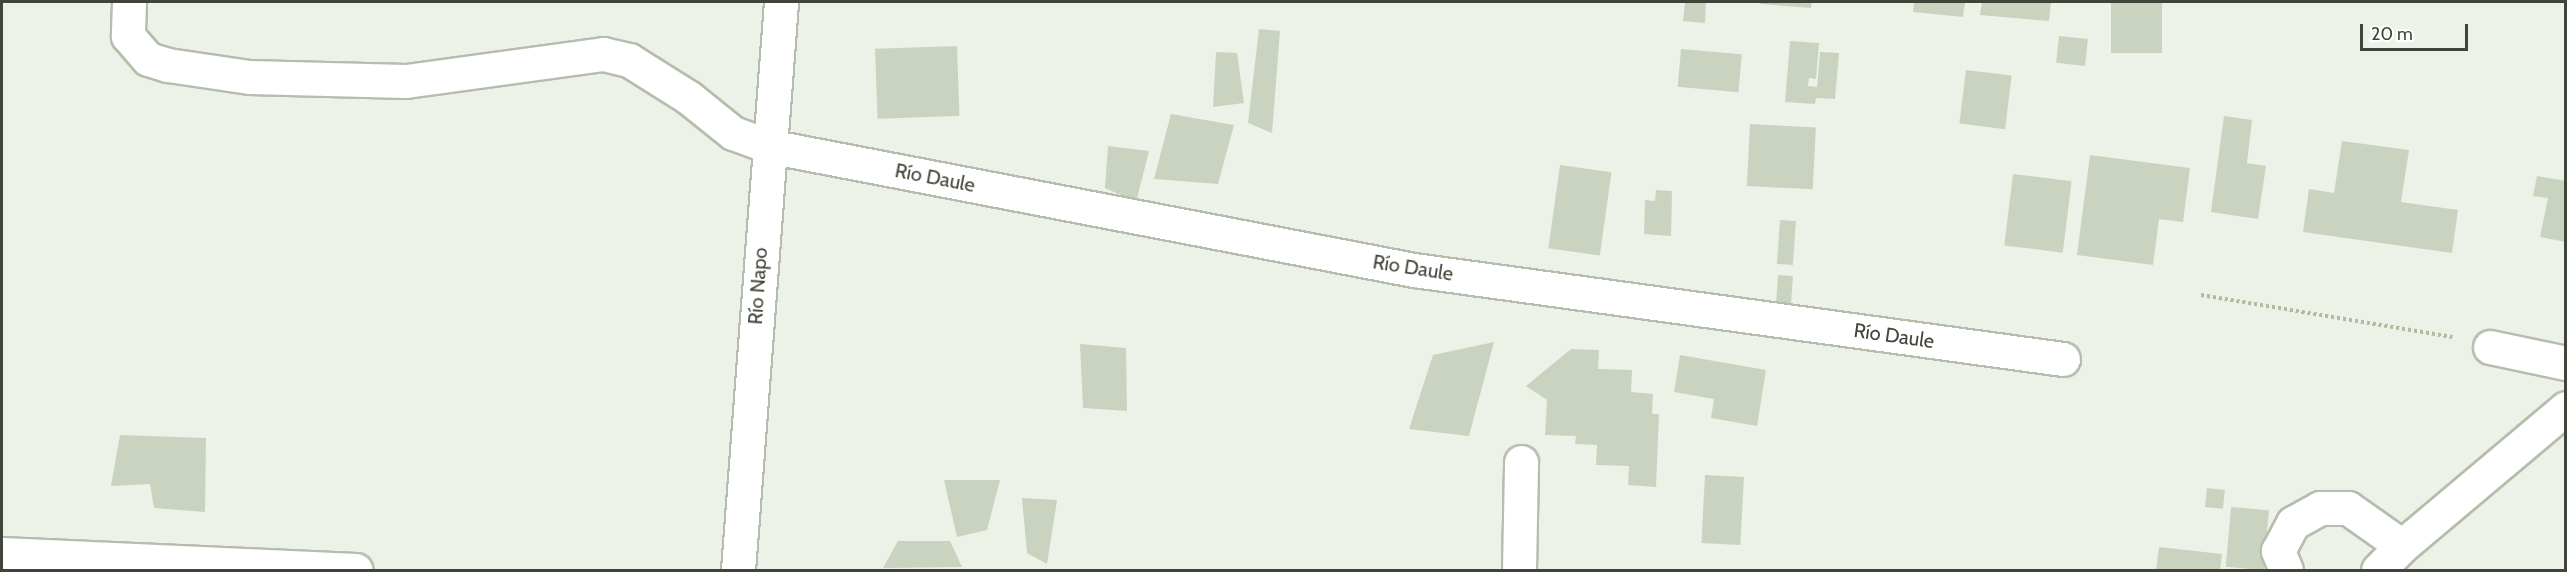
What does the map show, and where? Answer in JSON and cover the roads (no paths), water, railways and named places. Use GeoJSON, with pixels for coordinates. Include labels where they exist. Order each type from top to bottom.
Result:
{"type":"FeatureCollection","features":[{"type":"Feature","properties":{"kind":"street","name":"Río Daule"},"geometry":{"type":"LineString","coordinates":[[129,2],[128,36],[147,59],[168,65],[249,76],[406,81],[603,54],[629,60],[688,97],[733,133],[768,146],[1414,270],[2063,359]]}},
{"type":"Feature","properties":{"kind":"street","name":"Río Napo"},"geometry":{"type":"LineString","coordinates":[[738,570],[768,146],[781,2]]}},
{"type":"Feature","properties":{"kind":"street"},"geometry":{"type":"LineString","coordinates":[[2490,347],[2565,363]]}},
{"type":"Feature","properties":{"kind":"street"},"geometry":{"type":"LineString","coordinates":[[2378,570],[2402,546],[2565,408]]}},
{"type":"Feature","properties":{"kind":"street"},"geometry":{"type":"LineString","coordinates":[[1519,570],[1521,462]]}},
{"type":"Feature","properties":{"kind":"street"},"geometry":{"type":"LineString","coordinates":[[2286,570],[2278,551],[2288,532],[2294,523],[2320,508],[2348,508],[2402,546]]}},
{"type":"Feature","properties":{"kind":"street"},"geometry":{"type":"LineString","coordinates":[[2,554],[356,570]]}}]}
